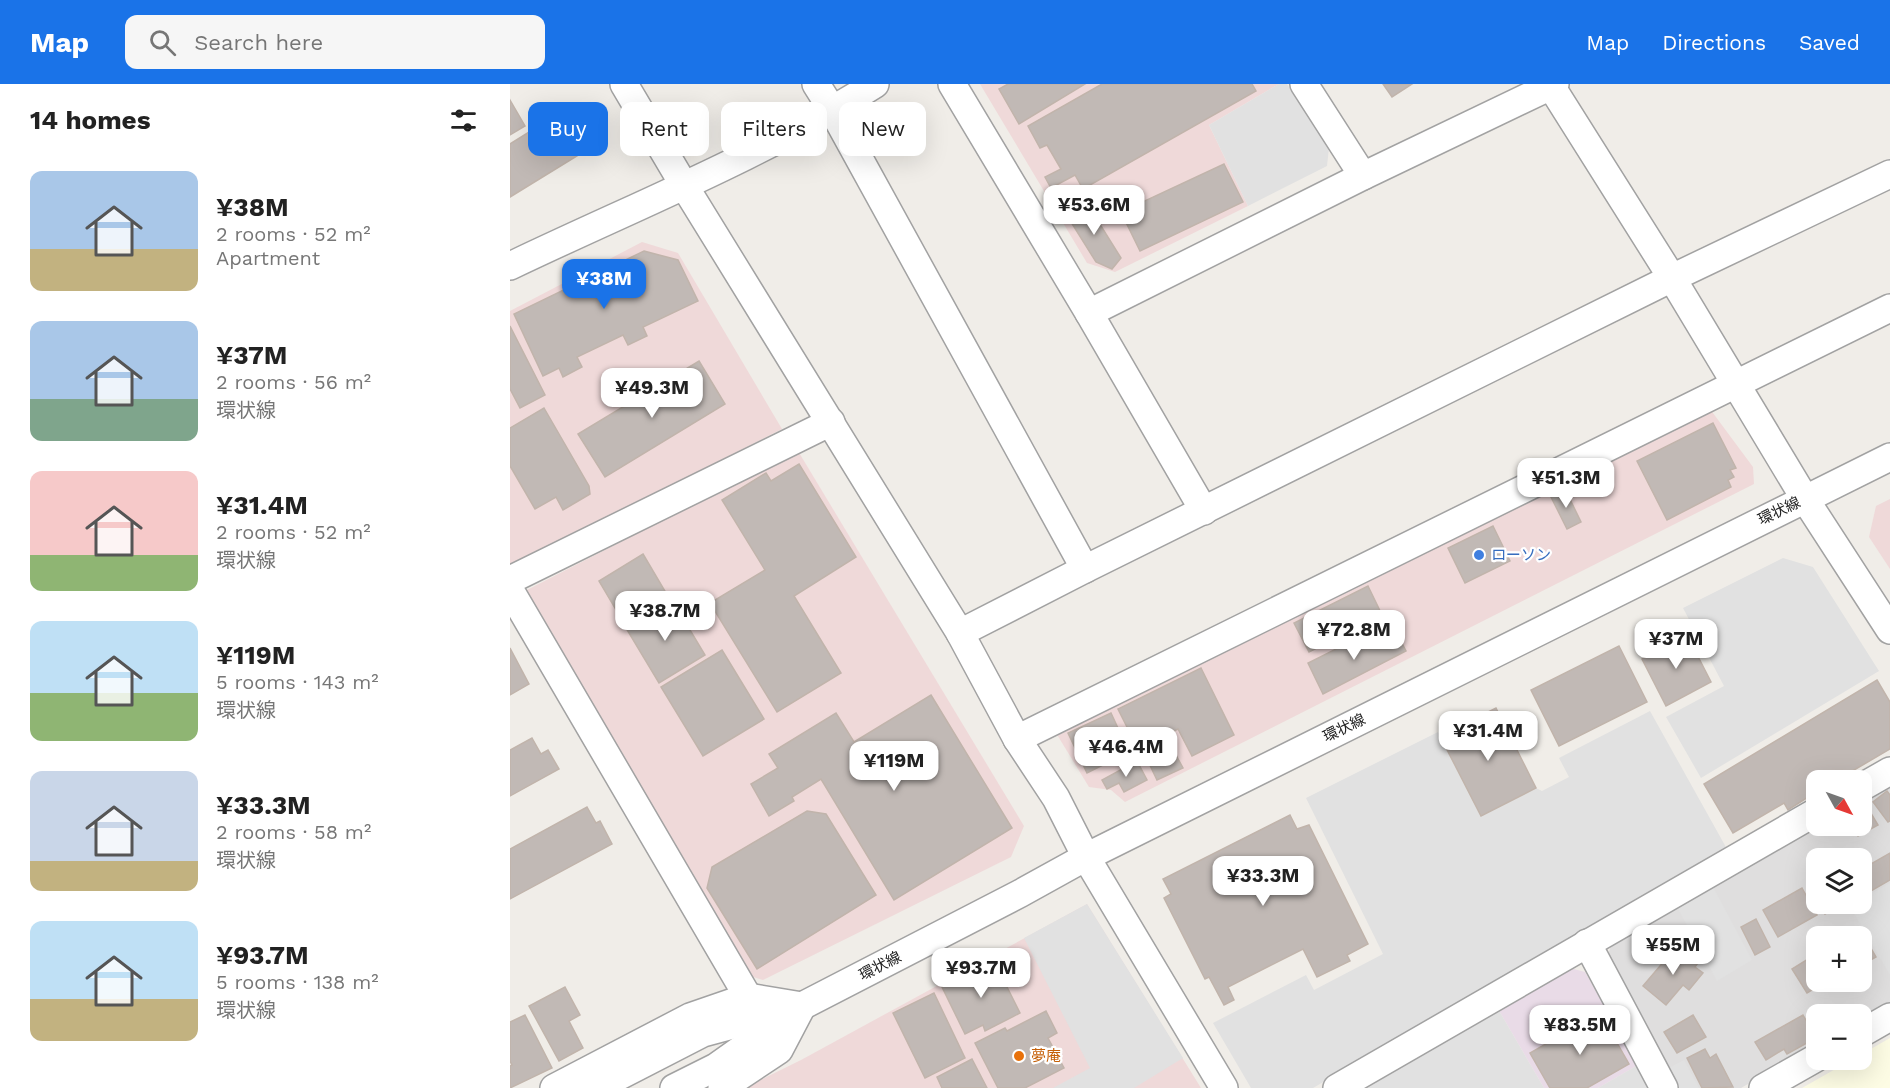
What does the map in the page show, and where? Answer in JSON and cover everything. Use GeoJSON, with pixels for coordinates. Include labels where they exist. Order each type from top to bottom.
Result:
{"type":"FeatureCollection","features":[{"type":"Feature","properties":{"kind":"street"},"geometry":{"type":"LineString","coordinates":[[624,84],[960,633],[1017,739],[1056,798],[1086,857],[1224,1088]]}},
{"type":"Feature","properties":{"kind":"street"},"geometry":{"type":"LineString","coordinates":[[816,84],[1085,569]]}},
{"type":"Feature","properties":{"kind":"street"},"geometry":{"type":"LineString","coordinates":[[510,265],[685,187],[833,111],[875,84]]}},
{"type":"Feature","properties":{"kind":"street"},"geometry":{"type":"LineString","coordinates":[[952,84],[1204,511]]}},
{"type":"Feature","properties":{"kind":"street"},"geometry":{"type":"LineString","coordinates":[[1304,84],[1363,176]]}},
{"type":"Feature","properties":{"kind":"street"},"geometry":{"type":"LineString","coordinates":[[1089,314],[1363,176],[1553,85],[1805,499],[1890,630]]}},
{"type":"Feature","properties":{"kind":"street"},"geometry":{"type":"LineString","coordinates":[[960,633],[1672,278],[1890,174]]}},
{"type":"Feature","properties":{"kind":"street"},"geometry":{"type":"LineString","coordinates":[[1017,739],[1890,308]]}},
{"type":"Feature","properties":{"kind":"street"},"geometry":{"type":"LineString","coordinates":[[510,580],[831,422]]}},
{"type":"Feature","properties":{"kind":"street","name":"環状線"},"geometry":{"type":"LineString","coordinates":[[674,1088],[716,1067],[802,1006],[1086,857],[1890,457]]}},
{"type":"Feature","properties":{"kind":"street"},"geometry":{"type":"LineString","coordinates":[[510,590],[748,997]]}},
{"type":"Feature","properties":{"kind":"street"},"geometry":{"type":"LineString","coordinates":[[1872,781],[1890,771]]}},
{"type":"Feature","properties":{"kind":"street"},"geometry":{"type":"LineString","coordinates":[[1337,1088],[1806,818]]}},
{"type":"Feature","properties":{"kind":"street"},"geometry":{"type":"LineString","coordinates":[[1587,943],[1664,1088]]}},
{"type":"Feature","properties":{"kind":"street"},"geometry":{"type":"LineString","coordinates":[[554,1088],[690,1017],[748,997],[802,1006],[779,1050],[722,1088]]}},
{"type":"Feature","properties":{"kind":"street","name":"環状線"},"geometry":{"type":"LineString","coordinates":[[596,1088],[703,1034],[802,1006]]}},
{"type":"Feature","properties":{"kind":"street"},"geometry":{"type":"LineString","coordinates":[[1872,1027],[1890,1017]]}},
{"type":"Feature","properties":{"kind":"street"},"geometry":{"type":"LineString","coordinates":[[1763,1088],[1806,1064]]}},
{"type":"Feature","properties":{"kind":"shaded area"},"geometry":{"type":"Polygon","coordinates":[[[980,84],[1279,84],[1209,125],[1248,206],[1115,272],[1087,263],[980,84]]]}},
{"type":"Feature","properties":{"kind":"shaded area"},"geometry":{"type":"Polygon","coordinates":[[[1279,84],[1287,84],[1329,148],[1327,166],[1248,206],[1209,125],[1279,84]]]}},
{"type":"Feature","properties":{"kind":"shaded area"},"geometry":{"type":"Polygon","coordinates":[[[642,242],[678,253],[782,429],[510,567],[510,311],[642,242]]]}},
{"type":"Feature","properties":{"kind":"shaded area"},"geometry":{"type":"Polygon","coordinates":[[[1710,409],[1753,467],[1754,484],[1125,802],[1111,790],[1089,787],[1056,733],[1710,409]]]}},
{"type":"Feature","properties":{"kind":"shaded area"},"geometry":{"type":"Polygon","coordinates":[[[798,451],[1024,826],[1011,857],[763,980],[750,976],[522,605],[527,590],[798,451]]]}},
{"type":"Feature","properties":{"kind":"shaded area"},"geometry":{"type":"Polygon","coordinates":[[[1890,499],[1890,569],[1869,537],[1876,506],[1890,499]]]}},
{"type":"Feature","properties":{"kind":"shaded area"},"geometry":{"type":"Polygon","coordinates":[[[1783,558],[1813,567],[1879,671],[1701,778],[1666,717],[1724,686],[1683,608],[1783,558]]]}},
{"type":"Feature","properties":{"kind":"shaded area"},"geometry":{"type":"Polygon","coordinates":[[[1650,711],[1727,849],[1313,1088],[1251,1088],[1213,1023],[1306,975],[1314,990],[1383,954],[1306,798],[1438,732],[1481,816],[1536,788],[1542,791],[1569,777],[1559,758],[1650,711]]]}},
{"type":"Feature","properties":{"kind":"shaded area"},"geometry":{"type":"Polygon","coordinates":[[[1890,784],[1890,1003],[1872,1013],[1872,1004],[1806,1004],[1806,1051],[1741,1088],[1678,1088],[1606,960],[1612,943],[1806,832],[1806,836],[1872,836],[1872,794],[1890,784]]]}},
{"type":"Feature","properties":{"kind":"shaded area"},"geometry":{"type":"Polygon","coordinates":[[[1890,883],[1890,975],[1872,944],[1872,926],[1861,926],[1854,914],[1872,914],[1872,893],[1890,883]]]}},
{"type":"Feature","properties":{"kind":"shaded area"},"geometry":{"type":"Polygon","coordinates":[[[1712,885],[1752,960],[1717,981],[1676,905],[1712,885]]]}},
{"type":"Feature","properties":{"kind":"shaded area"},"geometry":{"type":"Polygon","coordinates":[[[1087,904],[1201,1088],[744,1088],[801,1060],[1087,904]]]}},
{"type":"Feature","properties":{"kind":"shaded area"},"geometry":{"type":"Polygon","coordinates":[[[1087,904],[1183,1058],[1134,1088],[1053,1088],[1090,1068],[1024,938],[1087,904]]]}},
{"type":"Feature","properties":{"kind":"shaded area"},"geometry":{"type":"Polygon","coordinates":[[[1570,968],[1585,972],[1638,1065],[1598,1088],[1544,1088],[1498,1009],[1570,968]]]}},
{"type":"Feature","properties":{"kind":"shaded area"},"geometry":{"type":"Polygon","coordinates":[[[1498,1009],[1544,1088],[1361,1088],[1498,1009]]]}},
{"type":"Feature","properties":{"kind":"shaded area"},"geometry":{"type":"Polygon","coordinates":[[[1890,1038],[1890,1088],[1802,1088],[1834,1070],[1872,1070],[1872,1048],[1890,1038]]]}},
{"type":"Feature","properties":{"kind":"shaded area"},"geometry":{"type":"Polygon","coordinates":[[[1684,1060],[1699,1088],[1678,1088],[1667,1069],[1684,1060]]]}},
{"type":"Feature","properties":{"kind":"shaded area"},"geometry":{"type":"Polygon","coordinates":[[[1638,1065],[1652,1088],[1598,1088],[1638,1065]]]}},
{"type":"Feature","properties":{"kind":"building"},"geometry":{"type":"Polygon","coordinates":[[[1008,84],[1085,84],[1019,124],[999,89],[1008,84]]]}},
{"type":"Feature","properties":{"kind":"building"},"geometry":{"type":"Polygon","coordinates":[[[1102,84],[1252,84],[1256,91],[1083,189],[1075,175],[1051,188],[1045,177],[1061,169],[1047,145],[1040,148],[1028,126],[1102,84]]]}},
{"type":"Feature","properties":{"kind":"building"},"geometry":{"type":"Polygon","coordinates":[[[1383,84],[1412,84],[1392,97],[1383,84]]]}},
{"type":"Feature","properties":{"kind":"building"},"geometry":{"type":"Polygon","coordinates":[[[510,100],[525,126],[510,135],[510,100]]]}},
{"type":"Feature","properties":{"kind":"building"},"geometry":{"type":"Polygon","coordinates":[[[528,133],[528,156],[577,156],[510,197],[510,144],[528,133]]]}},
{"type":"Feature","properties":{"kind":"building"},"geometry":{"type":"Polygon","coordinates":[[[1224,164],[1243,202],[1140,251],[1121,212],[1224,164]]]}},
{"type":"Feature","properties":{"kind":"building"},"geometry":{"type":"Polygon","coordinates":[[[1086,202],[1121,258],[1112,269],[1096,262],[1066,214],[1086,202]]]}},
{"type":"Feature","properties":{"kind":"building"},"geometry":{"type":"Polygon","coordinates":[[[644,251],[678,260],[698,301],[643,327],[647,336],[628,345],[623,335],[577,357],[582,367],[563,377],[559,368],[543,376],[514,314],[644,251]]]}},
{"type":"Feature","properties":{"kind":"building"},"geometry":{"type":"Polygon","coordinates":[[[510,326],[545,395],[520,408],[510,389],[510,326]]]}},
{"type":"Feature","properties":{"kind":"building"},"geometry":{"type":"Polygon","coordinates":[[[699,361],[725,404],[605,477],[578,434],[699,361]]]}},
{"type":"Feature","properties":{"kind":"building"},"geometry":{"type":"Polygon","coordinates":[[[544,408],[589,486],[590,494],[563,510],[556,497],[535,509],[510,466],[510,428],[544,408]]]}},
{"type":"Feature","properties":{"kind":"building"},"geometry":{"type":"Polygon","coordinates":[[[1713,423],[1736,468],[1730,470],[1734,477],[1728,480],[1731,487],[1667,520],[1637,461],[1713,423]]]}},
{"type":"Feature","properties":{"kind":"building"},"geometry":{"type":"Polygon","coordinates":[[[799,464],[856,557],[794,596],[841,673],[777,712],[710,603],[765,570],[722,500],[766,473],[771,481],[799,464]]]}},
{"type":"Feature","properties":{"kind":"building"},"geometry":{"type":"Polygon","coordinates":[[[1565,489],[1581,522],[1567,529],[1551,497],[1565,489]]]}},
{"type":"Feature","properties":{"kind":"building","name":"ローソン"},"geometry":{"type":"Polygon","coordinates":[[[1493,526],[1510,561],[1465,583],[1448,548],[1493,526]]]}},
{"type":"Feature","properties":{"kind":"building"},"geometry":{"type":"Polygon","coordinates":[[[643,554],[669,598],[625,625],[599,581],[643,554]]]}},
{"type":"Feature","properties":{"kind":"building"},"geometry":{"type":"Polygon","coordinates":[[[1368,586],[1382,615],[1309,652],[1294,623],[1368,586]]]}},
{"type":"Feature","properties":{"kind":"building"},"geometry":{"type":"Polygon","coordinates":[[[672,600],[705,655],[659,683],[626,628],[672,600]]]}},
{"type":"Feature","properties":{"kind":"building"},"geometry":{"type":"Polygon","coordinates":[[[1395,630],[1406,651],[1323,694],[1308,663],[1358,638],[1362,647],[1395,630]]]}},
{"type":"Feature","properties":{"kind":"building"},"geometry":{"type":"Polygon","coordinates":[[[1687,635],[1711,682],[1666,706],[1642,659],[1687,635]]]}},
{"type":"Feature","properties":{"kind":"building"},"geometry":{"type":"Polygon","coordinates":[[[1619,646],[1647,702],[1559,746],[1531,690],[1619,646]]]}},
{"type":"Feature","properties":{"kind":"building"},"geometry":{"type":"Polygon","coordinates":[[[510,648],[529,684],[510,695],[510,648]]]}},
{"type":"Feature","properties":{"kind":"building"},"geometry":{"type":"Polygon","coordinates":[[[722,650],[764,719],[703,756],[661,687],[722,650]]]}},
{"type":"Feature","properties":{"kind":"building"},"geometry":{"type":"Polygon","coordinates":[[[1201,668],[1234,735],[1192,756],[1178,729],[1138,749],[1118,709],[1201,668]]]}},
{"type":"Feature","properties":{"kind":"building"},"geometry":{"type":"Polygon","coordinates":[[[1877,680],[1890,702],[1890,749],[1854,770],[1806,770],[1806,798],[1788,810],[1784,803],[1733,833],[1704,784],[1877,680]]]}},
{"type":"Feature","properties":{"kind":"building"},"geometry":{"type":"Polygon","coordinates":[[[931,695],[1012,828],[894,900],[821,779],[792,797],[794,801],[769,816],[751,784],[778,768],[769,754],[836,713],[854,742],[931,695]]]}},
{"type":"Feature","properties":{"kind":"building"},"geometry":{"type":"Polygon","coordinates":[[[1496,708],[1536,788],[1481,816],[1440,736],[1496,708]]]}},
{"type":"Feature","properties":{"kind":"building"},"geometry":{"type":"Polygon","coordinates":[[[1111,713],[1129,752],[1087,773],[1068,733],[1111,713]]]}},
{"type":"Feature","properties":{"kind":"building"},"geometry":{"type":"Polygon","coordinates":[[[532,738],[541,754],[548,750],[559,769],[510,796],[510,750],[532,738]]]}},
{"type":"Feature","properties":{"kind":"building"},"geometry":{"type":"Polygon","coordinates":[[[1171,746],[1183,768],[1157,780],[1147,759],[1171,746]]]}},
{"type":"Feature","properties":{"kind":"building"},"geometry":{"type":"Polygon","coordinates":[[[1137,761],[1147,780],[1124,792],[1119,783],[1107,789],[1102,780],[1137,761]]]}},
{"type":"Feature","properties":{"kind":"building"},"geometry":{"type":"Polygon","coordinates":[[[1887,791],[1890,795],[1890,821],[1888,822],[1873,802],[1887,791]]]}},
{"type":"Feature","properties":{"kind":"building"},"geometry":{"type":"Polygon","coordinates":[[[587,807],[596,823],[600,821],[612,844],[510,899],[510,849],[587,807]]]}},
{"type":"Feature","properties":{"kind":"building"},"geometry":{"type":"Polygon","coordinates":[[[807,811],[826,814],[876,895],[757,969],[707,888],[712,867],[807,811]]]}},
{"type":"Feature","properties":{"kind":"building"},"geometry":{"type":"Polygon","coordinates":[[[1290,815],[1297,829],[1309,825],[1368,944],[1347,955],[1350,961],[1317,977],[1303,949],[1228,987],[1234,1000],[1224,1005],[1209,977],[1205,979],[1164,898],[1171,894],[1163,879],[1290,815]]]}},
{"type":"Feature","properties":{"kind":"building"},"geometry":{"type":"Polygon","coordinates":[[[1872,815],[1878,825],[1872,828],[1872,815]]]}},
{"type":"Feature","properties":{"kind":"building"},"geometry":{"type":"Polygon","coordinates":[[[1890,853],[1890,880],[1872,890],[1872,863],[1890,853]]]}},
{"type":"Feature","properties":{"kind":"building"},"geometry":{"type":"Polygon","coordinates":[[[1802,888],[1806,895],[1806,914],[1817,915],[1778,937],[1763,910],[1802,888]]]}},
{"type":"Feature","properties":{"kind":"building"},"geometry":{"type":"Polygon","coordinates":[[[1756,919],[1770,947],[1755,955],[1741,927],[1756,919]]]}},
{"type":"Feature","properties":{"kind":"building"},"geometry":{"type":"Polygon","coordinates":[[[1677,946],[1698,963],[1695,967],[1703,973],[1689,990],[1683,985],[1666,1005],[1643,986],[1677,946]]]}},
{"type":"Feature","properties":{"kind":"building"},"geometry":{"type":"Polygon","coordinates":[[[1806,960],[1806,991],[1792,969],[1806,960]]]}},
{"type":"Feature","properties":{"kind":"building"},"geometry":{"type":"Polygon","coordinates":[[[994,961],[1020,1013],[985,1031],[983,1025],[965,1034],[942,987],[994,961]]]}},
{"type":"Feature","properties":{"kind":"building"},"geometry":{"type":"Polygon","coordinates":[[[565,987],[580,1015],[569,1021],[583,1048],[559,1061],[529,1006],[565,987]]]}},
{"type":"Feature","properties":{"kind":"building"},"geometry":{"type":"Polygon","coordinates":[[[934,993],[965,1058],[925,1078],[893,1013],[934,993]]]}},
{"type":"Feature","properties":{"kind":"building","name":"夢庵"},"geometry":{"type":"Polygon","coordinates":[[[1046,1011],[1057,1033],[1048,1038],[1064,1068],[1025,1088],[998,1088],[975,1043],[1005,1028],[1007,1031],[1046,1011]]]}},
{"type":"Feature","properties":{"kind":"building"},"geometry":{"type":"Polygon","coordinates":[[[1600,1013],[1629,1064],[1587,1088],[1550,1088],[1530,1053],[1600,1013]]]}},
{"type":"Feature","properties":{"kind":"building"},"geometry":{"type":"Polygon","coordinates":[[[525,1015],[552,1068],[510,1088],[510,1066],[512,1065],[510,1061],[510,1022],[525,1015]]]}},
{"type":"Feature","properties":{"kind":"building"},"geometry":{"type":"Polygon","coordinates":[[[1693,1015],[1706,1037],[1677,1053],[1664,1032],[1693,1015]]]}},
{"type":"Feature","properties":{"kind":"building"},"geometry":{"type":"Polygon","coordinates":[[[1803,1015],[1806,1020],[1806,1044],[1787,1054],[1784,1049],[1766,1060],[1755,1042],[1803,1015]]]}},
{"type":"Feature","properties":{"kind":"building"},"geometry":{"type":"Polygon","coordinates":[[[1705,1049],[1710,1058],[1716,1054],[1733,1087],[1702,1088],[1687,1058],[1705,1049]]]}},
{"type":"Feature","properties":{"kind":"building"},"geometry":{"type":"Polygon","coordinates":[[[972,1059],[987,1088],[942,1088],[937,1077],[972,1059]]]}},
{"type":"Feature","properties":{"kind":"place","name":"ローソン"},"geometry":{"type":"Point","coordinates":[1479,555]}},
{"type":"Feature","properties":{"kind":"place","name":"夢庵"},"geometry":{"type":"Point","coordinates":[1019,1056]}}]}
